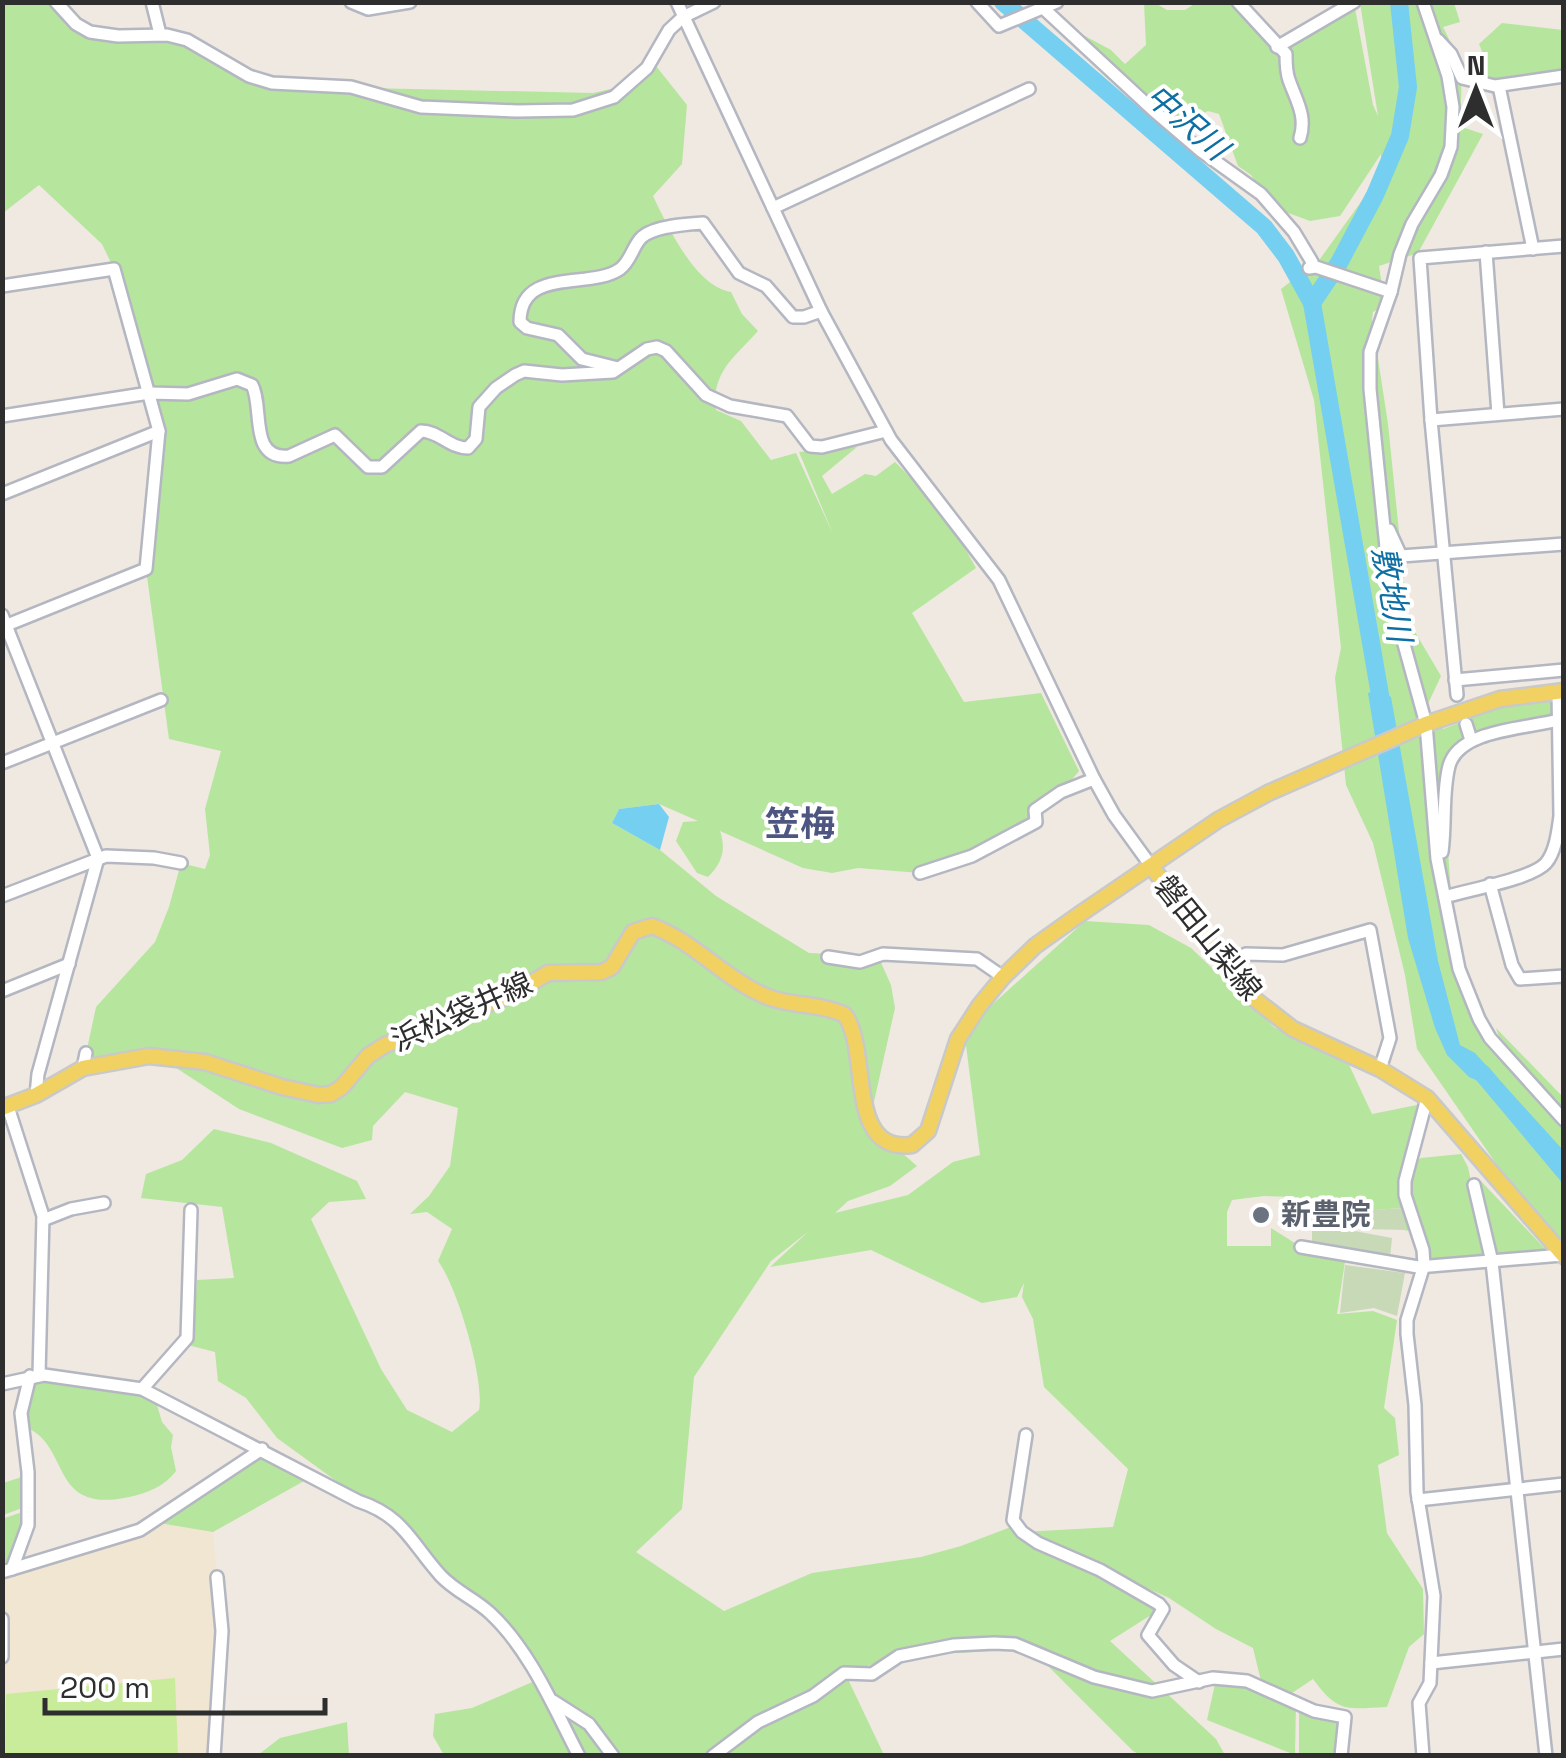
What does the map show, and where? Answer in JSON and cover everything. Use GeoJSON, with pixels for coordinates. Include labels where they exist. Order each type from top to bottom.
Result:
{"type":"FeatureCollection","features":[{"type":"Feature","properties":{"kind":"main road","name":"磐田山梨線"},"geometry":{"type":"LineString","coordinates":[[1561,691],[1500,699],[1423,726],[1268,793],[1218,820],[1150,866],[1248,994],[1293,1029],[1380,1069],[1426,1098],[1563,1256]]}},
{"type":"Feature","properties":{"kind":"main road","name":"浜松袋井線"},"geometry":{"type":"LineString","coordinates":[[6,1108],[36,1096],[84,1060],[149,1056],[186,1058],[282,1087],[331,1094],[368,1056],[386,1045],[510,995],[548,973],[602,972],[612,967],[633,932],[652,926],[767,998],[819,1004],[845,1016],[856,1040],[870,1124],[882,1139],[912,1145],[928,1131],[958,1039],[1003,977],[1035,946],[1150,866]]}},
{"type":"Feature","properties":{"kind":"street"},"geometry":{"type":"LineString","coordinates":[[56,2],[76,24],[90,32],[118,36],[160,34],[186,40],[249,76],[272,83],[351,87],[421,106],[573,110],[614,97],[647,68],[662,39],[683,17],[714,2]]}},
{"type":"Feature","properties":{"kind":"street"},"geometry":{"type":"LineString","coordinates":[[152,2],[160,34]]}},
{"type":"Feature","properties":{"kind":"street"},"geometry":{"type":"LineString","coordinates":[[351,2],[380,8],[410,2]]}},
{"type":"Feature","properties":{"kind":"street"},"geometry":{"type":"LineString","coordinates":[[677,2],[821,311],[886,431],[999,580],[1094,779],[1150,866]]}},
{"type":"Feature","properties":{"kind":"street"},"geometry":{"type":"LineString","coordinates":[[977,2],[1000,26],[1057,2]]}},
{"type":"Feature","properties":{"kind":"street"},"geometry":{"type":"LineString","coordinates":[[1238,2],[1286,54],[1287,78],[1299,101],[1303,128],[1300,138]]}},
{"type":"Feature","properties":{"kind":"street"},"geometry":{"type":"LineString","coordinates":[[1277,47],[1354,2]]}},
{"type":"Feature","properties":{"kind":"street"},"geometry":{"type":"LineString","coordinates":[[1423,2],[1453,107],[1451,147],[1441,175],[1412,224],[1400,254],[1370,352],[1370,390],[1392,597],[1423,726],[1440,871],[1459,969],[1479,1019],[1496,1046],[1564,1120]]}},
{"type":"Feature","properties":{"kind":"street"},"geometry":{"type":"LineString","coordinates":[[1040,9],[1200,151],[1261,194],[1294,232],[1312,266],[1388,291]]}},
{"type":"Feature","properties":{"kind":"street"},"geometry":{"type":"LineString","coordinates":[[1436,37],[1451,54],[1462,78],[1499,86],[1564,76]]}},
{"type":"Feature","properties":{"kind":"street"},"geometry":{"type":"LineString","coordinates":[[1499,86],[1533,249]]}},
{"type":"Feature","properties":{"kind":"street"},"geometry":{"type":"LineString","coordinates":[[773,208],[1028,89]]}},
{"type":"Feature","properties":{"kind":"street"},"geometry":{"type":"LineString","coordinates":[[622,369],[582,359],[558,335],[527,328],[520,322],[520,313],[527,299],[544,284],[590,279],[621,268],[642,237],[661,230],[703,222],[739,273],[766,286],[793,317],[821,311]]}},
{"type":"Feature","properties":{"kind":"street"},"geometry":{"type":"LineString","coordinates":[[1457,696],[1420,258],[1564,246]]}},
{"type":"Feature","properties":{"kind":"street"},"geometry":{"type":"LineString","coordinates":[[1486,252],[1498,414]]}},
{"type":"Feature","properties":{"kind":"street"},"geometry":{"type":"LineString","coordinates":[[2,286],[114,269],[158,431],[146,569],[4,622],[98,858],[36,1096]]}},
{"type":"Feature","properties":{"kind":"street"},"geometry":{"type":"LineString","coordinates":[[2,416],[149,393],[188,394],[228,381],[246,380],[256,391],[256,419],[268,451],[289,456],[335,435],[368,467],[376,468],[382,467],[421,431],[433,433],[455,447],[468,448],[476,439],[480,407],[496,388],[524,371],[562,375],[613,372],[641,352],[656,347],[666,351],[706,395],[730,406],[787,416],[810,446],[822,447],[886,431]]}},
{"type":"Feature","properties":{"kind":"street"},"geometry":{"type":"LineString","coordinates":[[1431,420],[1564,409]]}},
{"type":"Feature","properties":{"kind":"street"},"geometry":{"type":"LineString","coordinates":[[2,494],[158,431]]}},
{"type":"Feature","properties":{"kind":"street"},"geometry":{"type":"LineString","coordinates":[[1384,516],[1401,556],[1564,544]]}},
{"type":"Feature","properties":{"kind":"street"},"geometry":{"type":"LineString","coordinates":[[1456,680],[1564,670]]}},
{"type":"Feature","properties":{"kind":"street"},"geometry":{"type":"LineString","coordinates":[[1445,896],[1531,872],[1546,864],[1561,828],[1561,691]]}},
{"type":"Feature","properties":{"kind":"street"},"geometry":{"type":"LineString","coordinates":[[2,764],[160,700]]}},
{"type":"Feature","properties":{"kind":"street"},"geometry":{"type":"LineString","coordinates":[[1440,871],[1449,765],[1456,749],[1472,740],[1558,720]]}},
{"type":"Feature","properties":{"kind":"street"},"geometry":{"type":"LineString","coordinates":[[1466,724],[1472,740]]}},
{"type":"Feature","properties":{"kind":"street"},"geometry":{"type":"LineString","coordinates":[[920,873],[972,856],[1036,822],[1035,810],[1094,779]]}},
{"type":"Feature","properties":{"kind":"street"},"geometry":{"type":"LineString","coordinates":[[2,896],[98,858],[154,858],[181,864]]}},
{"type":"Feature","properties":{"kind":"street"},"geometry":{"type":"LineString","coordinates":[[1490,884],[1512,965],[1520,979],[1564,976]]}},
{"type":"Feature","properties":{"kind":"street"},"geometry":{"type":"LineString","coordinates":[[1227,966],[1246,954],[1274,956],[1370,930],[1390,1038],[1380,1069]]}},
{"type":"Feature","properties":{"kind":"street"},"geometry":{"type":"LineString","coordinates":[[828,957],[860,962],[884,954],[977,959],[1003,977]]}},
{"type":"Feature","properties":{"kind":"street"},"geometry":{"type":"LineString","coordinates":[[2,991],[69,964]]}},
{"type":"Feature","properties":{"kind":"street"},"geometry":{"type":"LineString","coordinates":[[1542,1096],[1564,1108]]}},
{"type":"Feature","properties":{"kind":"street"},"geometry":{"type":"LineString","coordinates":[[1424,1756],[1420,1703],[1430,1683],[1434,1596],[1418,1500],[1407,1320],[1424,1265],[1405,1195],[1405,1181],[1426,1098]]}},
{"type":"Feature","properties":{"kind":"street"},"geometry":{"type":"LineString","coordinates":[[6,1108],[43,1220],[35,1376],[21,1413],[28,1472],[28,1526],[7,1570]]}},
{"type":"Feature","properties":{"kind":"street"},"geometry":{"type":"LineString","coordinates":[[1474,1185],[1492,1262],[1546,1756]]}},
{"type":"Feature","properties":{"kind":"street"},"geometry":{"type":"LineString","coordinates":[[43,1220],[71,1208],[104,1204]]}},
{"type":"Feature","properties":{"kind":"street"},"geometry":{"type":"LineString","coordinates":[[142,1388],[187,1338],[191,1210]]}},
{"type":"Feature","properties":{"kind":"street"},"geometry":{"type":"LineString","coordinates":[[1300,1247],[1424,1265],[1563,1256]]}},
{"type":"Feature","properties":{"kind":"street"},"geometry":{"type":"LineString","coordinates":[[2,1384],[35,1376],[142,1388],[390,1514],[440,1575],[490,1613],[525,1658],[579,1756]]}},
{"type":"Feature","properties":{"kind":"street"},"geometry":{"type":"LineString","coordinates":[[1026,1434],[1013,1520],[1022,1532],[1159,1604],[1163,1610],[1148,1636],[1174,1664],[1200,1682]]}},
{"type":"Feature","properties":{"kind":"street"},"geometry":{"type":"LineString","coordinates":[[7,1570],[140,1530],[262,1449]]}},
{"type":"Feature","properties":{"kind":"street"},"geometry":{"type":"LineString","coordinates":[[1418,1500],[1564,1484]]}},
{"type":"Feature","properties":{"kind":"street"},"geometry":{"type":"LineString","coordinates":[[214,1756],[222,1631],[217,1577]]}},
{"type":"Feature","properties":{"kind":"street"},"geometry":{"type":"LineString","coordinates":[[2,1619],[2,1657]]}},
{"type":"Feature","properties":{"kind":"street"},"geometry":{"type":"LineString","coordinates":[[712,1756],[758,1722],[813,1696],[840,1675],[872,1674],[899,1656],[954,1646],[1014,1644],[1094,1677],[1152,1691],[1213,1678],[1246,1681],[1314,1711],[1345,1718],[1341,1756]]}},
{"type":"Feature","properties":{"kind":"street"},"geometry":{"type":"LineString","coordinates":[[1431,1663],[1564,1649]]}},
{"type":"Feature","properties":{"kind":"street"},"geometry":{"type":"LineString","coordinates":[[549,1698],[588,1724],[612,1756]]}},
{"type":"Feature","properties":{"kind":"shaded area"},"geometry":{"type":"Polygon","coordinates":[[[153,1522],[213,1532],[222,1631],[215,1755],[3,1755],[2,1572],[153,1522]]]}},
{"type":"Feature","properties":{"kind":"green space"},"geometry":{"type":"Polygon","coordinates":[[[3,3],[60,3],[81,27],[160,34],[249,76],[325,87],[593,93],[633,84],[652,61],[687,105],[682,164],[653,196],[694,267],[706,279],[731,292],[742,314],[758,331],[721,375],[716,410],[741,421],[771,460],[796,453],[833,534],[799,452],[857,447],[822,476],[832,494],[865,474],[876,476],[895,462],[944,511],[976,568],[912,613],[964,702],[1041,693],[1079,771],[1036,822],[920,873],[858,868],[832,873],[803,868],[720,831],[722,855],[708,877],[697,873],[676,841],[683,822],[698,821],[659,804],[619,809],[612,823],[660,850],[716,896],[809,953],[878,956],[891,985],[895,1008],[869,1124],[917,1166],[890,1186],[848,1201],[835,1213],[908,1195],[953,1162],[980,1155],[964,1030],[1085,921],[1149,925],[1191,948],[1275,1028],[1343,1052],[1372,1114],[1417,1105],[1409,1166],[1421,1158],[1461,1154],[1468,1167],[1487,1257],[1426,1264],[1415,1228],[1406,1231],[1401,1208],[1362,1211],[1364,1229],[1308,1216],[1299,1197],[1232,1200],[1227,1212],[1227,1246],[1271,1246],[1271,1228],[1301,1247],[1346,1255],[1337,1314],[1373,1311],[1397,1320],[1384,1408],[1395,1418],[1399,1455],[1378,1465],[1387,1533],[1423,1589],[1424,1634],[1409,1647],[1387,1707],[1344,1707],[1329,1698],[1313,1679],[1292,1693],[1261,1681],[1253,1648],[1169,1598],[1057,1548],[1162,1608],[1110,1641],[1216,1739],[1225,1755],[1142,1756],[1031,1649],[899,1656],[845,1673],[884,1755],[444,1755],[433,1736],[435,1714],[472,1708],[537,1680],[487,1611],[449,1583],[412,1536],[277,1438],[246,1398],[218,1381],[215,1352],[188,1345],[197,1280],[234,1278],[222,1207],[141,1198],[146,1174],[182,1160],[214,1129],[271,1143],[357,1181],[366,1199],[329,1202],[311,1219],[381,1369],[407,1410],[452,1432],[479,1410],[480,1396],[468,1334],[438,1261],[452,1229],[427,1212],[410,1214],[429,1196],[450,1166],[458,1108],[405,1092],[373,1126],[372,1140],[342,1148],[239,1109],[158,1056],[83,1068],[96,1007],[155,942],[181,863],[205,869],[210,855],[205,809],[221,751],[169,739],[146,569],[153,499],[154,412],[114,269],[102,244],[39,185],[3,213],[3,3]],[[809,1231],[771,1261],[694,1377],[682,1509],[636,1552],[724,1611],[812,1573],[921,1557],[1016,1525],[1022,1532],[1113,1527],[1128,1469],[1044,1387],[1033,1319],[1022,1297],[1024,1283],[1017,1297],[982,1303],[871,1250],[770,1267],[809,1231]]]}},
{"type":"Feature","properties":{"kind":"green space"},"geometry":{"type":"Polygon","coordinates":[[[1144,3],[1155,3],[1167,10],[1185,10],[1196,3],[1238,3],[1277,47],[1354,3],[1378,116],[1360,3],[1454,3],[1460,22],[1443,27],[1460,75],[1459,126],[1483,134],[1418,253],[1379,266],[1385,305],[1373,312],[1372,319],[1388,424],[1408,620],[1441,676],[1426,708],[1443,729],[1507,705],[1553,701],[1551,717],[1456,746],[1445,805],[1451,895],[1477,1026],[1558,1110],[1555,1102],[1502,1046],[1496,1028],[1563,1097],[1563,1255],[1417,1049],[1405,975],[1373,843],[1346,785],[1335,678],[1341,648],[1314,400],[1281,289],[1320,259],[1381,174],[1381,154],[1340,216],[1310,221],[1272,207],[1251,175],[1238,166],[1219,114],[1208,111],[1179,125],[1070,28],[1111,50],[1125,64],[1146,45],[1144,3]]]}},
{"type":"Feature","properties":{"kind":"green space"},"geometry":{"type":"Polygon","coordinates":[[[1502,23],[1563,30],[1563,76],[1486,82],[1479,44],[1502,23]]]}},
{"type":"Feature","properties":{"kind":"green space"},"geometry":{"type":"Polygon","coordinates":[[[1479,1179],[1548,1252],[1497,1257],[1479,1179]]]}},
{"type":"Feature","properties":{"kind":"green space"},"geometry":{"type":"Polygon","coordinates":[[[1402,1208],[1406,1230],[1364,1229],[1361,1211],[1402,1208]]]}},
{"type":"Feature","properties":{"kind":"green space"},"geometry":{"type":"Polygon","coordinates":[[[1312,1223],[1392,1238],[1390,1258],[1312,1249],[1312,1223]]]}},
{"type":"Feature","properties":{"kind":"green space"},"geometry":{"type":"Polygon","coordinates":[[[1345,1265],[1405,1273],[1397,1316],[1374,1308],[1340,1313],[1345,1265]]]}},
{"type":"Feature","properties":{"kind":"green space"},"geometry":{"type":"Polygon","coordinates":[[[30,1376],[154,1395],[162,1422],[173,1435],[176,1471],[161,1485],[136,1495],[103,1500],[84,1496],[72,1487],[49,1446],[38,1434],[22,1426],[30,1376]]]}},
{"type":"Feature","properties":{"kind":"green space"},"geometry":{"type":"Polygon","coordinates":[[[262,1449],[313,1476],[213,1532],[153,1522],[262,1449]]]}},
{"type":"Feature","properties":{"kind":"green space"},"geometry":{"type":"Polygon","coordinates":[[[28,1475],[28,1506],[3,1515],[3,1483],[28,1475]]]}},
{"type":"Feature","properties":{"kind":"green space"},"geometry":{"type":"Polygon","coordinates":[[[28,1510],[12,1569],[2,1572],[2,1519],[28,1510]]]}},
{"type":"Feature","properties":{"kind":"green space"},"geometry":{"type":"Polygon","coordinates":[[[175,1678],[178,1755],[5,1755],[6,1694],[175,1678]]]}},
{"type":"Feature","properties":{"kind":"green space"},"geometry":{"type":"Polygon","coordinates":[[[1231,1678],[1296,1703],[1295,1755],[1207,1720],[1215,1684],[1231,1678]]]}},
{"type":"Feature","properties":{"kind":"green space"},"geometry":{"type":"Polygon","coordinates":[[[1299,1704],[1344,1721],[1339,1755],[1299,1756],[1299,1704]]]}},
{"type":"Feature","properties":{"kind":"green space"},"geometry":{"type":"Polygon","coordinates":[[[347,1722],[349,1755],[258,1755],[280,1738],[347,1722]]]}},
{"type":"Feature","properties":{"kind":"water"},"geometry":{"type":"Polygon","coordinates":[[[1379,689],[1391,697],[1438,961],[1460,1045],[1475,1053],[1563,1150],[1563,1186],[1539,1142],[1494,1088],[1469,1077],[1447,1055],[1435,1028],[1408,938],[1368,693],[1379,689]]]}},
{"type":"Feature","properties":{"kind":"water"},"geometry":{"type":"Polygon","coordinates":[[[659,804],[669,817],[660,850],[612,823],[619,809],[659,804]]]}},
{"type":"Feature","properties":{"kind":"waterway","name":"中沢川"},"geometry":{"type":"LineString","coordinates":[[1003,2],[1264,227],[1286,256],[1312,303],[1383,712]]}},
{"type":"Feature","properties":{"kind":"waterway","name":"敷地川"},"geometry":{"type":"LineString","coordinates":[[1312,303],[1339,263],[1375,195],[1400,136],[1408,87],[1399,2]]}},
{"type":"Feature","properties":{"kind":"waterway","name":"敷地川"},"geometry":{"type":"LineString","coordinates":[[1482,1073],[1564,1171]]}},
{"type":"Feature","properties":{"kind":"place","name":"新豊院"},"geometry":{"type":"Point","coordinates":[1261,1215]}},
{"type":"Feature","properties":{"kind":"district","name":"笠梅"},"geometry":{"type":"Point","coordinates":[800,824]}}]}
